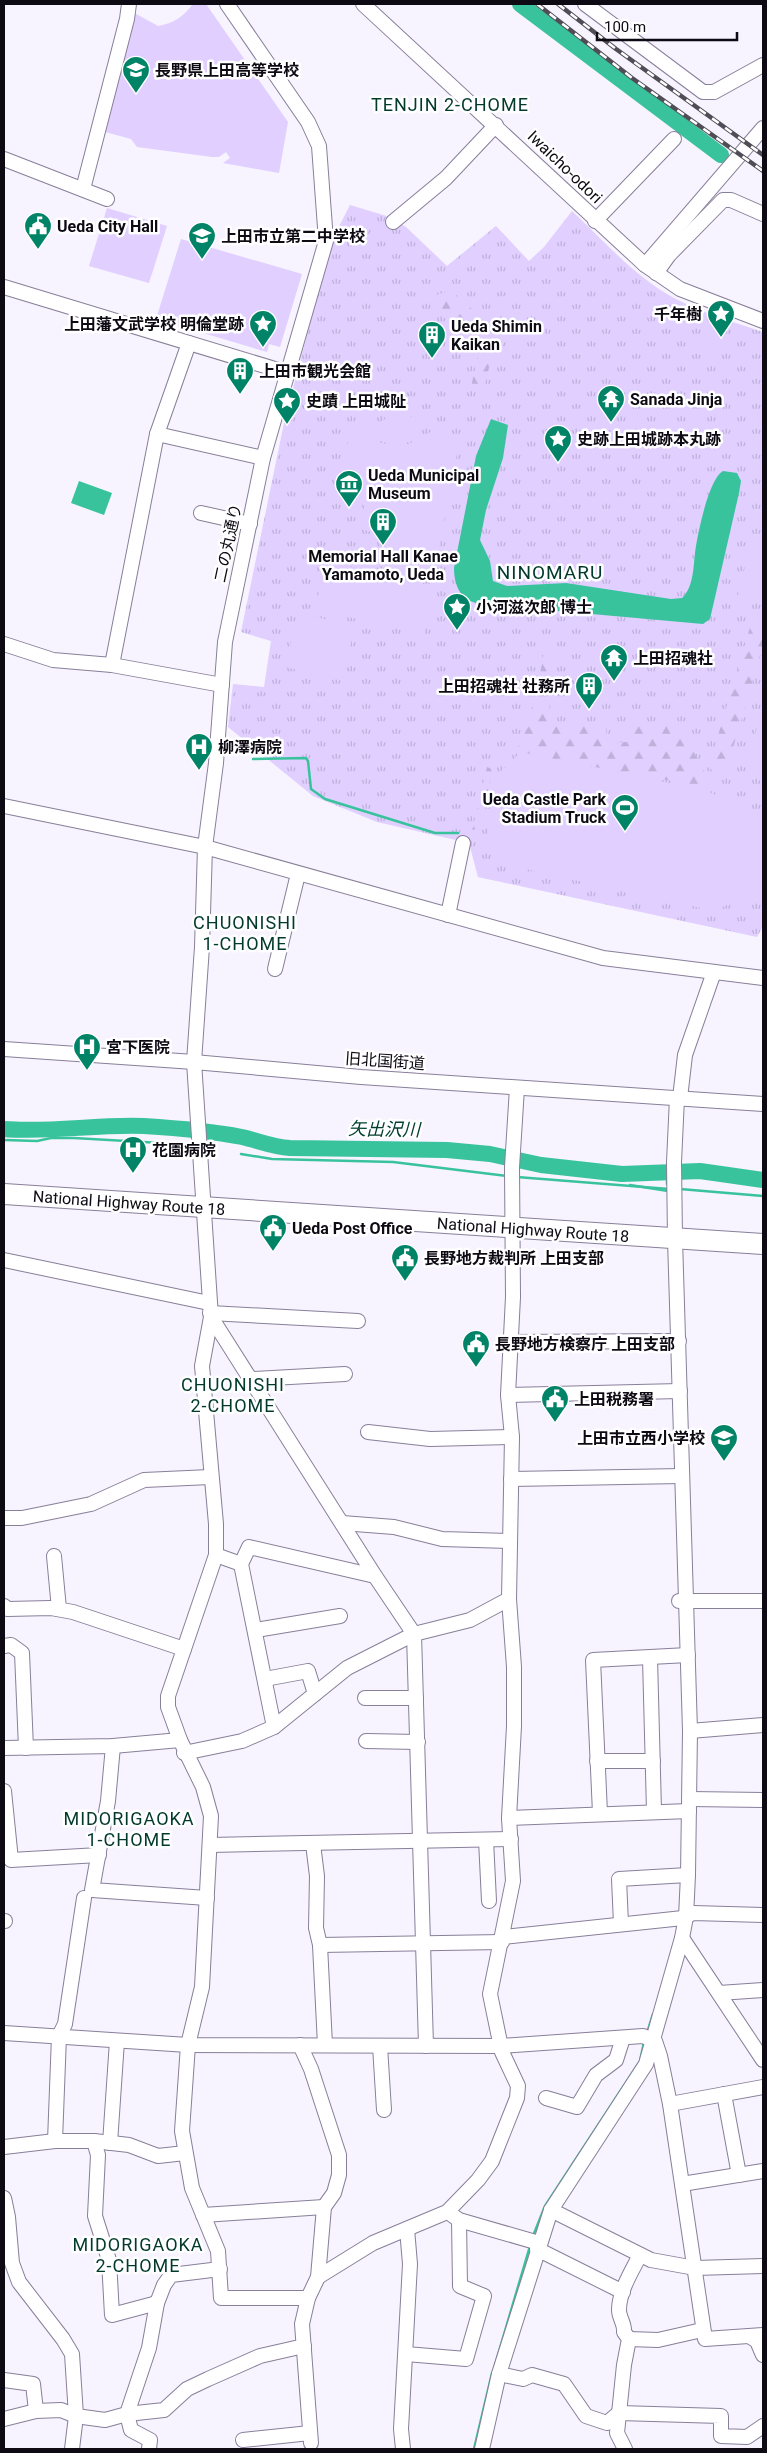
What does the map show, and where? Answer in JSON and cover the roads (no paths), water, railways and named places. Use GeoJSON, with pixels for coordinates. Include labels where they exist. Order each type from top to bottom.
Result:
{"type":"FeatureCollection","features":[{"type":"Feature","properties":{"kind":"highway","name":"National Highway Route 18"},"geometry":{"type":"LineString","coordinates":[[4,1194],[763,1244]]}},
{"type":"Feature","properties":{"kind":"street"},"geometry":{"type":"LineString","coordinates":[[83,189],[130,4]]}},
{"type":"Feature","properties":{"kind":"street","name":"二の丸通り"},"geometry":{"type":"LineString","coordinates":[[203,1208],[194,1062],[202,947],[205,847],[216,762],[225,642],[263,458],[326,241],[318,146],[308,122],[227,4]]}},
{"type":"Feature","properties":{"kind":"street","name":"Iwaicho-odori"},"geometry":{"type":"LineString","coordinates":[[363,4],[496,125],[595,221],[650,269],[686,292],[763,321]]}},
{"type":"Feature","properties":{"kind":"street"},"geometry":{"type":"LineString","coordinates":[[585,4],[703,92],[714,92],[763,65]]}},
{"type":"Feature","properties":{"kind":"street"},"geometry":{"type":"LineString","coordinates":[[392,222],[446,178],[496,125]]}},
{"type":"Feature","properties":{"kind":"street"},"geometry":{"type":"LineString","coordinates":[[650,269],[763,128]]}},
{"type":"Feature","properties":{"kind":"street"},"geometry":{"type":"LineString","coordinates":[[595,221],[674,138]]}},
{"type":"Feature","properties":{"kind":"street"},"geometry":{"type":"LineString","coordinates":[[4,160],[106,199]]}},
{"type":"Feature","properties":{"kind":"street"},"geometry":{"type":"LineString","coordinates":[[650,269],[669,255],[723,200],[732,200],[763,214]]}},
{"type":"Feature","properties":{"kind":"street"},"geometry":{"type":"LineString","coordinates":[[4,287],[288,373]]}},
{"type":"Feature","properties":{"kind":"street"},"geometry":{"type":"LineString","coordinates":[[112,665],[157,434],[189,343]]}},
{"type":"Feature","properties":{"kind":"street"},"geometry":{"type":"LineString","coordinates":[[157,434],[263,458]]}},
{"type":"Feature","properties":{"kind":"street"},"geometry":{"type":"LineString","coordinates":[[201,513],[250,524]]}},
{"type":"Feature","properties":{"kind":"street"},"geometry":{"type":"LineString","coordinates":[[4,644],[52,660],[112,665],[222,685]]}},
{"type":"Feature","properties":{"kind":"street"},"geometry":{"type":"LineString","coordinates":[[4,806],[205,847],[603,958],[763,978]]}},
{"type":"Feature","properties":{"kind":"street"},"geometry":{"type":"LineString","coordinates":[[448,915],[463,843]]}},
{"type":"Feature","properties":{"kind":"street"},"geometry":{"type":"LineString","coordinates":[[275,969],[298,874]]}},
{"type":"Feature","properties":{"kind":"street"},"geometry":{"type":"LineString","coordinates":[[482,2449],[499,2374],[535,2244],[551,2203],[646,2064],[655,2041],[686,1917],[690,1805],[690,1731],[688,1655],[681,1547],[682,1476],[674,1162],[679,1098],[686,1055],[714,972]]}},
{"type":"Feature","properties":{"kind":"street","name":"旧北国街道"},"geometry":{"type":"LineString","coordinates":[[4,1049],[517,1088],[763,1104]]}},
{"type":"Feature","properties":{"kind":"street"},"geometry":{"type":"LineString","coordinates":[[318,2278],[373,2243],[447,2212],[478,2180],[492,2160],[517,2098],[518,2086],[501,2046],[490,1994],[513,1881],[509,1818],[514,1696],[509,1599],[512,1437],[508,1395],[513,1297],[512,1167],[517,1088]]}},
{"type":"Feature","properties":{"kind":"street"},"geometry":{"type":"LineString","coordinates":[[203,1208],[210,1311],[202,1366],[210,1477],[216,1524],[216,1555],[168,1696],[168,1707],[182,1746],[203,1787],[210,1816],[208,1898],[202,1987],[188,2045],[182,2132],[192,2188],[218,2251],[221,2298],[308,2298]]}},
{"type":"Feature","properties":{"kind":"street"},"geometry":{"type":"LineString","coordinates":[[4,1260],[210,1311],[358,1321]]}},
{"type":"Feature","properties":{"kind":"street"},"geometry":{"type":"LineString","coordinates":[[210,1311],[375,1576],[414,1634],[426,2046]]}},
{"type":"Feature","properties":{"kind":"street"},"geometry":{"type":"LineString","coordinates":[[510,1342],[679,1341]]}},
{"type":"Feature","properties":{"kind":"street"},"geometry":{"type":"LineString","coordinates":[[252,1379],[345,1374]]}},
{"type":"Feature","properties":{"kind":"street"},"geometry":{"type":"LineString","coordinates":[[508,1395],[680,1391]]}},
{"type":"Feature","properties":{"kind":"street"},"geometry":{"type":"LineString","coordinates":[[368,1432],[430,1438],[512,1437]]}},
{"type":"Feature","properties":{"kind":"street"},"geometry":{"type":"LineString","coordinates":[[510,1479],[682,1476]]}},
{"type":"Feature","properties":{"kind":"street"},"geometry":{"type":"LineString","coordinates":[[4,1518],[22,1518],[91,1504],[144,1480],[210,1477]]}},
{"type":"Feature","properties":{"kind":"street"},"geometry":{"type":"LineString","coordinates":[[342,1523],[394,1527],[442,1538],[509,1541]]}},
{"type":"Feature","properties":{"kind":"street"},"geometry":{"type":"LineString","coordinates":[[274,1727],[256,1630],[241,1564],[249,1547],[375,1576]]}},
{"type":"Feature","properties":{"kind":"street"},"geometry":{"type":"LineString","coordinates":[[216,1555],[241,1564]]}},
{"type":"Feature","properties":{"kind":"street"},"geometry":{"type":"LineString","coordinates":[[54,1556],[58,1609]]}},
{"type":"Feature","properties":{"kind":"street"},"geometry":{"type":"LineString","coordinates":[[4,1748],[182,1746],[242,1741],[274,1727],[346,1668],[414,1634],[470,1620],[509,1599]]}},
{"type":"Feature","properties":{"kind":"street"},"geometry":{"type":"LineString","coordinates":[[683,1601],[763,1602]]}},
{"type":"Feature","properties":{"kind":"street"},"geometry":{"type":"LineString","coordinates":[[4,1606],[7,1609],[58,1609],[105,1622],[184,1649]]}},
{"type":"Feature","properties":{"kind":"street"},"geometry":{"type":"LineString","coordinates":[[256,1630],[340,1616]]}},
{"type":"Feature","properties":{"kind":"street"},"geometry":{"type":"LineString","coordinates":[[4,1646],[11,1645],[22,1653],[26,1748]]}},
{"type":"Feature","properties":{"kind":"street"},"geometry":{"type":"LineString","coordinates":[[600,1813],[593,1660],[688,1655]]}},
{"type":"Feature","properties":{"kind":"street"},"geometry":{"type":"LineString","coordinates":[[650,1658],[654,1811]]}},
{"type":"Feature","properties":{"kind":"street"},"geometry":{"type":"LineString","coordinates":[[265,1679],[308,1671],[315,1694]]}},
{"type":"Feature","properties":{"kind":"street"},"geometry":{"type":"LineString","coordinates":[[365,1698],[416,1698]]}},
{"type":"Feature","properties":{"kind":"street"},"geometry":{"type":"LineString","coordinates":[[690,1731],[763,1725]]}},
{"type":"Feature","properties":{"kind":"street"},"geometry":{"type":"LineString","coordinates":[[366,1741],[418,1742]]}},
{"type":"Feature","properties":{"kind":"street"},"geometry":{"type":"LineString","coordinates":[[113,1746],[108,1801],[92,1890],[208,1898]]}},
{"type":"Feature","properties":{"kind":"street"},"geometry":{"type":"LineString","coordinates":[[597,1762],[653,1761]]}},
{"type":"Feature","properties":{"kind":"street"},"geometry":{"type":"LineString","coordinates":[[4,1790],[11,1860],[99,1856]]}},
{"type":"Feature","properties":{"kind":"street"},"geometry":{"type":"LineString","coordinates":[[509,1818],[654,1811],[690,1805],[763,1800]]}},
{"type":"Feature","properties":{"kind":"street"},"geometry":{"type":"LineString","coordinates":[[210,1845],[511,1839]]}},
{"type":"Feature","properties":{"kind":"street"},"geometry":{"type":"LineString","coordinates":[[486,1840],[489,1901]]}},
{"type":"Feature","properties":{"kind":"street"},"geometry":{"type":"LineString","coordinates":[[312,1844],[317,1876],[316,1928],[320,1945],[325,2045]]}},
{"type":"Feature","properties":{"kind":"street"},"geometry":{"type":"LineString","coordinates":[[622,1924],[619,1879],[688,1875]]}},
{"type":"Feature","properties":{"kind":"street"},"geometry":{"type":"LineString","coordinates":[[55,2141],[58,2036],[64,2024],[84,1898]]}},
{"type":"Feature","properties":{"kind":"street"},"geometry":{"type":"LineString","coordinates":[[320,1945],[502,1939],[686,1917],[693,1913],[763,1914]]}},
{"type":"Feature","properties":{"kind":"street"},"geometry":{"type":"LineString","coordinates":[[682,1938],[763,2060]]}},
{"type":"Feature","properties":{"kind":"street"},"geometry":{"type":"LineString","coordinates":[[719,1993],[763,1990]]}},
{"type":"Feature","properties":{"kind":"street"},"geometry":{"type":"LineString","coordinates":[[4,2033],[188,2045],[380,2046],[501,2046],[643,2036],[655,2041],[670,2104],[704,2339],[763,2336]]}},
{"type":"Feature","properties":{"kind":"street"},"geometry":{"type":"LineString","coordinates":[[546,2098],[577,2107],[596,2075],[616,2060],[623,2038]]}},
{"type":"Feature","properties":{"kind":"street"},"geometry":{"type":"LineString","coordinates":[[110,2143],[117,2041]]}},
{"type":"Feature","properties":{"kind":"street"},"geometry":{"type":"LineString","coordinates":[[243,2440],[311,2438],[302,2324],[308,2298],[318,2278],[324,2207],[334,2192],[339,2155],[311,2069],[300,2045]]}},
{"type":"Feature","properties":{"kind":"street"},"geometry":{"type":"LineString","coordinates":[[380,2046],[384,2110]]}},
{"type":"Feature","properties":{"kind":"street"},"geometry":{"type":"LineString","coordinates":[[670,2104],[763,2087]]}},
{"type":"Feature","properties":{"kind":"street"},"geometry":{"type":"LineString","coordinates":[[724,2094],[739,2175]]}},
{"type":"Feature","properties":{"kind":"street"},"geometry":{"type":"LineString","coordinates":[[4,2147],[55,2141],[94,2141],[129,2145],[158,2156],[185,2153]]}},
{"type":"Feature","properties":{"kind":"street"},"geometry":{"type":"LineString","coordinates":[[94,2141],[98,2155],[95,2216],[110,2260],[112,2315],[158,2303]]}},
{"type":"Feature","properties":{"kind":"street"},"geometry":{"type":"LineString","coordinates":[[682,2184],[763,2171]]}},
{"type":"Feature","properties":{"kind":"street"},"geometry":{"type":"LineString","coordinates":[[4,2198],[12,2263],[19,2282],[63,2339],[72,2354],[76,2416],[72,2449]]}},
{"type":"Feature","properties":{"kind":"street"},"geometry":{"type":"LineString","coordinates":[[551,2203],[651,2260],[695,2268],[763,2266]]}},
{"type":"Feature","properties":{"kind":"street"},"geometry":{"type":"LineString","coordinates":[[203,2215],[324,2207]]}},
{"type":"Feature","properties":{"kind":"street"},"geometry":{"type":"LineString","coordinates":[[447,2212],[459,2220],[535,2244],[623,2292]]}},
{"type":"Feature","properties":{"kind":"street"},"geometry":{"type":"LineString","coordinates":[[406,2354],[466,2359],[484,2296],[460,2286],[459,2220]]}},
{"type":"Feature","properties":{"kind":"street"},"geometry":{"type":"LineString","coordinates":[[402,2449],[401,2429],[410,2264],[407,2229]]}},
{"type":"Feature","properties":{"kind":"street"},"geometry":{"type":"LineString","coordinates":[[625,2449],[617,2433],[629,2339],[624,2332],[625,2326],[619,2311],[623,2292],[640,2254]]}},
{"type":"Feature","properties":{"kind":"street"},"geometry":{"type":"LineString","coordinates":[[149,2449],[150,2440],[131,2430],[127,2414],[149,2348],[158,2303],[164,2285],[171,2275],[220,2270]]}},
{"type":"Feature","properties":{"kind":"street"},"geometry":{"type":"LineString","coordinates":[[629,2339],[658,2340],[702,2330]]}},
{"type":"Feature","properties":{"kind":"street"},"geometry":{"type":"LineString","coordinates":[[749,2336],[757,2341],[763,2354]]}},
{"type":"Feature","properties":{"kind":"street"},"geometry":{"type":"LineString","coordinates":[[4,2419],[36,2411],[61,2410],[76,2416],[105,2420],[127,2414],[164,2410],[187,2389],[208,2379],[260,2356],[304,2346]]}},
{"type":"Feature","properties":{"kind":"street"},"geometry":{"type":"LineString","coordinates":[[499,2374],[523,2379],[532,2375],[564,2384],[586,2416],[607,2423],[619,2413],[721,2416],[721,2436],[747,2437],[763,2426]]}},
{"type":"Feature","properties":{"kind":"street"},"geometry":{"type":"LineString","coordinates":[[4,2380],[33,2384],[36,2411]]}},
{"type":"Feature","properties":{"kind":"waterway"},"geometry":{"type":"LineString","coordinates":[[520,4],[721,155]]}},
{"type":"Feature","properties":{"kind":"waterway"},"geometry":{"type":"LineString","coordinates":[[253,759],[306,758],[311,789],[325,799],[435,833],[458,833]]}},
{"type":"Feature","properties":{"kind":"waterway","name":"矢出沢川"},"geometry":{"type":"LineString","coordinates":[[4,1129],[39,1130],[109,1126],[156,1127],[230,1135],[290,1148],[447,1150],[490,1154],[541,1165],[622,1174],[700,1171],[763,1180]]}},
{"type":"Feature","properties":{"kind":"waterway"},"geometry":{"type":"LineString","coordinates":[[4,1140],[37,1141],[51,1138],[74,1138],[161,1143],[188,1147]]}},
{"type":"Feature","properties":{"kind":"waterway"},"geometry":{"type":"LineString","coordinates":[[241,1154],[272,1159],[393,1162],[507,1176]]}},
{"type":"Feature","properties":{"kind":"waterway"},"geometry":{"type":"LineString","coordinates":[[667,1171],[667,1184]]}},
{"type":"Feature","properties":{"kind":"waterway"},"geometry":{"type":"LineString","coordinates":[[517,1177],[669,1189]]}},
{"type":"Feature","properties":{"kind":"waterway"},"geometry":{"type":"LineString","coordinates":[[630,1185],[668,1191]]}},
{"type":"Feature","properties":{"kind":"waterway"},"geometry":{"type":"LineString","coordinates":[[680,1189],[763,1196]]}},
{"type":"Feature","properties":{"kind":"waterway"},"geometry":{"type":"LineString","coordinates":[[647,2033],[653,2014]]}},
{"type":"Feature","properties":{"kind":"waterway"},"geometry":{"type":"LineString","coordinates":[[533,2236],[545,2206],[640,2061],[644,2042]]}},
{"type":"Feature","properties":{"kind":"waterway"},"geometry":{"type":"LineString","coordinates":[[495,2365],[530,2246]]}},
{"type":"Feature","properties":{"kind":"waterway"},"geometry":{"type":"LineString","coordinates":[[474,2449],[492,2373]]}},
{"type":"Feature","properties":{"kind":"railway"},"geometry":{"type":"LineString","coordinates":[[537,4],[632,78],[763,171]]}},
{"type":"Feature","properties":{"kind":"railway"},"geometry":{"type":"LineString","coordinates":[[558,4],[616,49],[763,155]]}},
{"type":"Feature","properties":{"kind":"place","name":"長野県上田高等学校"},"geometry":{"type":"Point","coordinates":[136,94]}},
{"type":"Feature","properties":{"kind":"place","name":"Ueda City Hall"},"geometry":{"type":"Point","coordinates":[38,250]}},
{"type":"Feature","properties":{"kind":"place","name":"上田市立第二中学校"},"geometry":{"type":"Point","coordinates":[202,260]}},
{"type":"Feature","properties":{"kind":"place","name":"千年樹"},"geometry":{"type":"Point","coordinates":[721,338]}},
{"type":"Feature","properties":{"kind":"place","name":"上田藩文武学校 明倫堂跡"},"geometry":{"type":"Point","coordinates":[263,348]}},
{"type":"Feature","properties":{"kind":"place","name":"Ueda Shimin Kaikan"},"geometry":{"type":"Point","coordinates":[432,359]}},
{"type":"Feature","properties":{"kind":"place","name":"上田市観光会館"},"geometry":{"type":"Point","coordinates":[240,395]}},
{"type":"Feature","properties":{"kind":"place","name":"Sanada Jinja"},"geometry":{"type":"Point","coordinates":[611,423]}},
{"type":"Feature","properties":{"kind":"place","name":"史蹟 上田城阯"},"geometry":{"type":"Point","coordinates":[287,425]}},
{"type":"Feature","properties":{"kind":"place","name":"史跡上田城跡本丸跡"},"geometry":{"type":"Point","coordinates":[558,463]}},
{"type":"Feature","properties":{"kind":"place","name":"Ueda Municipal Museum"},"geometry":{"type":"Point","coordinates":[349,508]}},
{"type":"Feature","properties":{"kind":"place","name":"Memorial Hall Kanae Yamamoto, Ueda"},"geometry":{"type":"Point","coordinates":[383,546]}},
{"type":"Feature","properties":{"kind":"place","name":"小河滋次郎 博士"},"geometry":{"type":"Point","coordinates":[457,631]}},
{"type":"Feature","properties":{"kind":"place","name":"上田招魂社"},"geometry":{"type":"Point","coordinates":[614,682]}},
{"type":"Feature","properties":{"kind":"place","name":"上田招魂社 社務所"},"geometry":{"type":"Point","coordinates":[589,710]}},
{"type":"Feature","properties":{"kind":"place","name":"柳澤病院"},"geometry":{"type":"Point","coordinates":[199,771]}},
{"type":"Feature","properties":{"kind":"place","name":"Ueda Castle Park Stadium Truck"},"geometry":{"type":"Point","coordinates":[625,832]}},
{"type":"Feature","properties":{"kind":"place","name":"宮下医院"},"geometry":{"type":"Point","coordinates":[87,1071]}},
{"type":"Feature","properties":{"kind":"place","name":"花園病院"},"geometry":{"type":"Point","coordinates":[133,1174]}},
{"type":"Feature","properties":{"kind":"place","name":"Ueda Post Office"},"geometry":{"type":"Point","coordinates":[273,1252]}},
{"type":"Feature","properties":{"kind":"place","name":"長野地方裁判所 上田支部"},"geometry":{"type":"Point","coordinates":[405,1282]}},
{"type":"Feature","properties":{"kind":"place","name":"長野地方検察庁 上田支部"},"geometry":{"type":"Point","coordinates":[476,1368]}},
{"type":"Feature","properties":{"kind":"place","name":"上田税務署"},"geometry":{"type":"Point","coordinates":[555,1423]}},
{"type":"Feature","properties":{"kind":"place","name":"上田市立西小学校"},"geometry":{"type":"Point","coordinates":[724,1462]}},
{"type":"Feature","properties":{"kind":"district","name":"TENJIN 2-CHOME"},"geometry":{"type":"Point","coordinates":[450,104]}},
{"type":"Feature","properties":{"kind":"district","name":"NINOMARU"},"geometry":{"type":"Point","coordinates":[550,572]}},
{"type":"Feature","properties":{"kind":"district","name":"CHUONISHI 1-CHOME"},"geometry":{"type":"Point","coordinates":[245,932]}},
{"type":"Feature","properties":{"kind":"district","name":"CHUONISHI 2-CHOME"},"geometry":{"type":"Point","coordinates":[233,1394]}},
{"type":"Feature","properties":{"kind":"district","name":"MIDORIGAOKA 1-CHOME"},"geometry":{"type":"Point","coordinates":[129,1828]}},
{"type":"Feature","properties":{"kind":"district","name":"MIDORIGAOKA 2-CHOME"},"geometry":{"type":"Point","coordinates":[138,2254]}}]}
